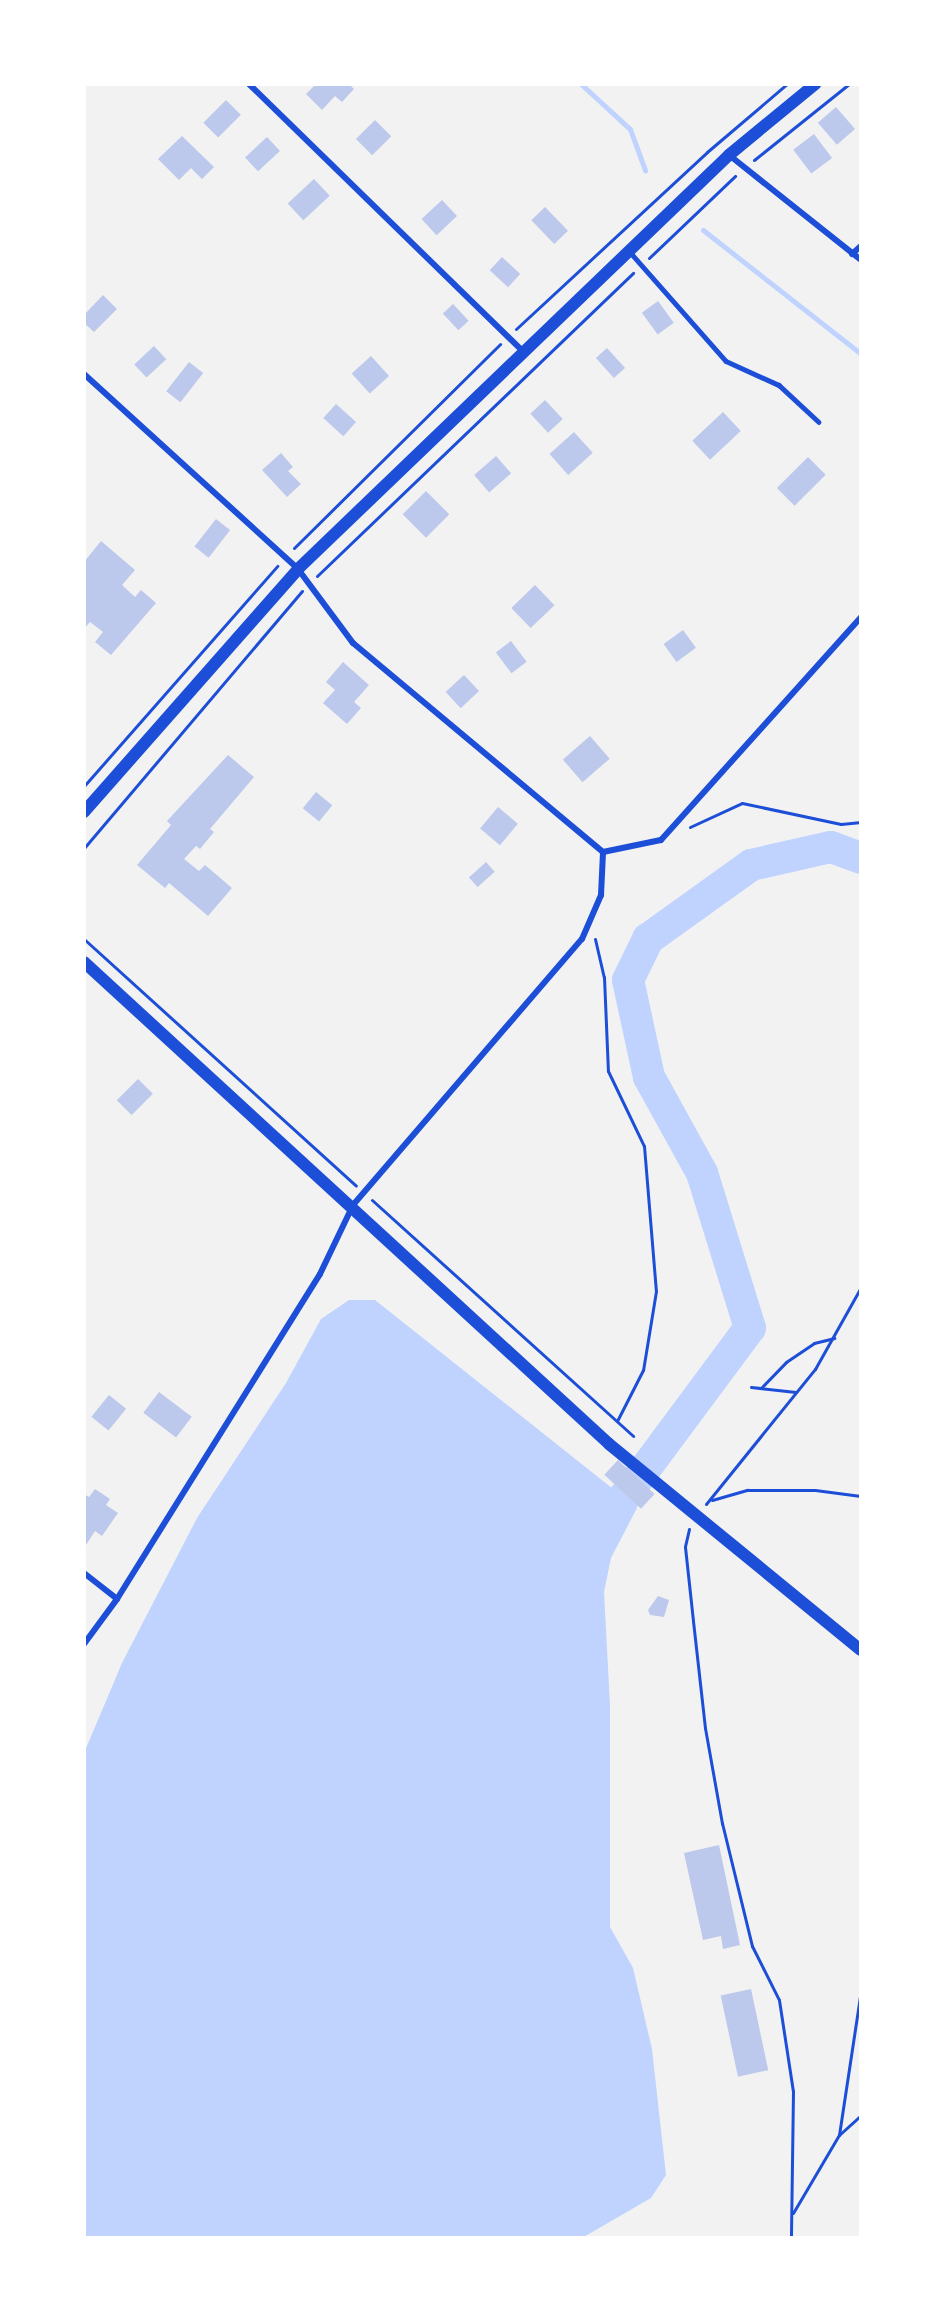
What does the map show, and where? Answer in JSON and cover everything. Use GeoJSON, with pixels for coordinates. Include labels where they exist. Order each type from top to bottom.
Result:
{"type":"FeatureCollection","features":[{"type":"Feature","properties":{"kind":"main road"},"geometry":{"type":"LineString","coordinates":[[84,812],[298,569],[729,155],[815,84]]}},
{"type":"Feature","properties":{"kind":"main road"},"geometry":{"type":"LineString","coordinates":[[84,962],[353,1205],[609,1444],[861,1650]]}},
{"type":"Feature","properties":{"kind":"street"},"geometry":{"type":"LineString","coordinates":[[249,84],[525,353]]}},
{"type":"Feature","properties":{"kind":"street"},"geometry":{"type":"LineString","coordinates":[[729,155],[861,260]]}},
{"type":"Feature","properties":{"kind":"street"},"geometry":{"type":"LineString","coordinates":[[852,254],[861,246]]}},
{"type":"Feature","properties":{"kind":"street"},"geometry":{"type":"LineString","coordinates":[[84,374],[298,569],[353,644],[603,852]]}},
{"type":"Feature","properties":{"kind":"street"},"geometry":{"type":"LineString","coordinates":[[603,852],[661,840],[861,617]]}},
{"type":"Feature","properties":{"kind":"street"},"geometry":{"type":"LineString","coordinates":[[84,1644],[117,1599],[320,1274],[353,1205],[582,939],[601,895],[603,852]]}},
{"type":"Feature","properties":{"kind":"street"},"geometry":{"type":"LineString","coordinates":[[84,1573],[117,1599]]}},
{"type":"Feature","properties":{"kind":"lane"},"geometry":{"type":"LineString","coordinates":[[630,252],[643,264],[726,361],[779,385],[819,422]]}},
{"type":"Feature","properties":{"kind":"path"},"geometry":{"type":"LineString","coordinates":[[84,786],[284,557],[508,337],[706,152],[787,84]]}},
{"type":"Feature","properties":{"kind":"path"},"geometry":{"type":"LineString","coordinates":[[84,848],[309,583],[744,167],[849,84]]}},
{"type":"Feature","properties":{"kind":"path"},"geometry":{"type":"LineString","coordinates":[[661,840],[742,803],[841,824],[861,822]]}},
{"type":"Feature","properties":{"kind":"path"},"geometry":{"type":"LineString","coordinates":[[591,919],[604,977],[608,1071],[644,1146],[656,1292],[644,1370],[617,1421]]}},
{"type":"Feature","properties":{"kind":"path"},"geometry":{"type":"LineString","coordinates":[[791,2238],[793,2091],[779,2000],[752,1946],[740,1903],[705,1728],[685,1547],[695,1515],[710,1501],[796,1392],[835,1338],[861,1287]]}},
{"type":"Feature","properties":{"kind":"path"},"geometry":{"type":"LineString","coordinates":[[761,1388],[786,1362],[814,1342],[835,1338]]}},
{"type":"Feature","properties":{"kind":"path"},"geometry":{"type":"LineString","coordinates":[[751,1387],[796,1392]]}},
{"type":"Feature","properties":{"kind":"path"},"geometry":{"type":"LineString","coordinates":[[710,1501],[748,1490],[815,1490],[861,1496]]}},
{"type":"Feature","properties":{"kind":"path"},"geometry":{"type":"LineString","coordinates":[[838,2134],[861,1989]]}},
{"type":"Feature","properties":{"kind":"path"},"geometry":{"type":"LineString","coordinates":[[791,2216],[838,2134],[861,2115]]}},
{"type":"Feature","properties":{"kind":"water"},"geometry":{"type":"Polygon","coordinates":[[[349,1300],[375,1300],[637,1508],[611,1558],[604,1592],[610,1705],[610,1927],[633,1968],[652,2049],[666,2175],[651,2198],[582,2238],[84,2238],[84,1753],[122,1663],[197,1518],[286,1383],[321,1319],[349,1300]]]}},
{"type":"Feature","properties":{"kind":"building"},"geometry":{"type":"Polygon","coordinates":[[[316,84],[349,84],[354,89],[342,102],[335,96],[322,110],[306,94],[316,84]]]}},
{"type":"Feature","properties":{"kind":"building"},"geometry":{"type":"Polygon","coordinates":[[[226,100],[241,115],[218,137],[203,123],[226,100]]]}},
{"type":"Feature","properties":{"kind":"building"},"geometry":{"type":"Polygon","coordinates":[[[836,107],[855,129],[837,145],[818,123],[836,107]]]}},
{"type":"Feature","properties":{"kind":"building"},"geometry":{"type":"Polygon","coordinates":[[[375,120],[391,136],[372,155],[356,139],[375,120]]]}},
{"type":"Feature","properties":{"kind":"building"},"geometry":{"type":"Polygon","coordinates":[[[814,134],[832,158],[811,174],[793,150],[814,134]]]}},
{"type":"Feature","properties":{"kind":"building"},"geometry":{"type":"Polygon","coordinates":[[[182,136],[214,167],[202,179],[191,168],[179,180],[158,159],[182,136]]]}},
{"type":"Feature","properties":{"kind":"building"},"geometry":{"type":"Polygon","coordinates":[[[267,137],[280,151],[258,171],[245,157],[267,137]]]}},
{"type":"Feature","properties":{"kind":"building"},"geometry":{"type":"Polygon","coordinates":[[[314,179],[330,196],[303,220],[288,204],[314,179]]]}},
{"type":"Feature","properties":{"kind":"building"},"geometry":{"type":"Polygon","coordinates":[[[442,200],[457,216],[437,235],[422,219],[442,200]]]}},
{"type":"Feature","properties":{"kind":"building"},"geometry":{"type":"Polygon","coordinates":[[[545,207],[568,231],[554,244],[531,220],[545,207]]]}},
{"type":"Feature","properties":{"kind":"building"},"geometry":{"type":"Polygon","coordinates":[[[502,257],[520,274],[508,287],[490,270],[502,257]]]}},
{"type":"Feature","properties":{"kind":"building"},"geometry":{"type":"Polygon","coordinates":[[[103,295],[117,309],[94,332],[84,323],[84,315],[103,295]]]}},
{"type":"Feature","properties":{"kind":"building"},"geometry":{"type":"Polygon","coordinates":[[[658,301],[674,323],[658,335],[642,313],[658,301]]]}},
{"type":"Feature","properties":{"kind":"building"},"geometry":{"type":"Polygon","coordinates":[[[453,304],[469,321],[458,330],[443,314],[453,304]]]}},
{"type":"Feature","properties":{"kind":"building"},"geometry":{"type":"Polygon","coordinates":[[[154,346],[166,359],[147,378],[134,364],[154,346]]]}},
{"type":"Feature","properties":{"kind":"building"},"geometry":{"type":"Polygon","coordinates":[[[607,348],[625,368],[614,378],[596,358],[607,348]]]}},
{"type":"Feature","properties":{"kind":"building"},"geometry":{"type":"Polygon","coordinates":[[[371,356],[389,376],[370,393],[352,373],[371,356]]]}},
{"type":"Feature","properties":{"kind":"building"},"geometry":{"type":"Polygon","coordinates":[[[189,362],[203,373],[180,402],[166,391],[189,362]]]}},
{"type":"Feature","properties":{"kind":"building"},"geometry":{"type":"Polygon","coordinates":[[[545,400],[563,419],[548,433],[530,414],[545,400]]]}},
{"type":"Feature","properties":{"kind":"building"},"geometry":{"type":"Polygon","coordinates":[[[336,404],[356,422],[343,436],[323,418],[336,404]]]}},
{"type":"Feature","properties":{"kind":"building"},"geometry":{"type":"Polygon","coordinates":[[[723,412],[741,431],[710,460],[692,441],[723,412]]]}},
{"type":"Feature","properties":{"kind":"building"},"geometry":{"type":"Polygon","coordinates":[[[574,432],[593,453],[568,475],[549,454],[574,432]]]}},
{"type":"Feature","properties":{"kind":"building"},"geometry":{"type":"Polygon","coordinates":[[[281,453],[293,467],[288,471],[301,484],[287,497],[262,470],[281,453]]]}},
{"type":"Feature","properties":{"kind":"building"},"geometry":{"type":"Polygon","coordinates":[[[496,456],[511,473],[489,492],[474,475],[496,456]]]}},
{"type":"Feature","properties":{"kind":"building"},"geometry":{"type":"Polygon","coordinates":[[[808,457],[826,475],[795,506],[777,488],[808,457]]]}},
{"type":"Feature","properties":{"kind":"building"},"geometry":{"type":"Polygon","coordinates":[[[426,491],[449,514],[426,538],[403,514],[426,491]]]}},
{"type":"Feature","properties":{"kind":"building"},"geometry":{"type":"Polygon","coordinates":[[[216,519],[230,530],[209,558],[194,547],[216,519]]]}},
{"type":"Feature","properties":{"kind":"building"},"geometry":{"type":"Polygon","coordinates":[[[101,541],[135,570],[122,585],[135,597],[141,590],[156,603],[111,655],[95,642],[103,632],[90,622],[84,629],[84,562],[101,541]]]}},
{"type":"Feature","properties":{"kind":"building"},"geometry":{"type":"Polygon","coordinates":[[[535,585],[554,605],[531,628],[511,608],[535,585]]]}},
{"type":"Feature","properties":{"kind":"building"},"geometry":{"type":"Polygon","coordinates":[[[683,630],[696,648],[677,662],[664,644],[683,630]]]}},
{"type":"Feature","properties":{"kind":"building"},"geometry":{"type":"Polygon","coordinates":[[[511,641],[527,662],[511,673],[496,652],[511,641]]]}},
{"type":"Feature","properties":{"kind":"building"},"geometry":{"type":"Polygon","coordinates":[[[343,662],[369,685],[354,702],[361,708],[347,724],[323,703],[335,690],[326,682],[343,662]]]}},
{"type":"Feature","properties":{"kind":"building"},"geometry":{"type":"Polygon","coordinates":[[[464,675],[479,691],[461,708],[446,692],[464,675]]]}},
{"type":"Feature","properties":{"kind":"building"},"geometry":{"type":"Polygon","coordinates":[[[590,736],[610,759],[583,782],[563,760],[590,736]]]}},
{"type":"Feature","properties":{"kind":"building"},"geometry":{"type":"Polygon","coordinates":[[[228,755],[254,777],[210,829],[214,832],[200,849],[196,846],[184,859],[199,871],[205,865],[232,888],[208,916],[169,883],[165,888],[137,865],[171,825],[167,821],[228,755]]]}},
{"type":"Feature","properties":{"kind":"building"},"geometry":{"type":"Polygon","coordinates":[[[316,792],[332,805],[319,822],[303,808],[316,792]]]}},
{"type":"Feature","properties":{"kind":"building"},"geometry":{"type":"Polygon","coordinates":[[[498,807],[518,824],[500,845],[480,828],[498,807]]]}},
{"type":"Feature","properties":{"kind":"building"},"geometry":{"type":"Polygon","coordinates":[[[486,862],[495,872],[478,887],[469,877],[486,862]]]}},
{"type":"Feature","properties":{"kind":"building"},"geometry":{"type":"Polygon","coordinates":[[[138,1079],[153,1094],[132,1115],[117,1100],[138,1079]]]}},
{"type":"Feature","properties":{"kind":"building"},"geometry":{"type":"Polygon","coordinates":[[[159,1392],[192,1417],[176,1437],[143,1413],[159,1392]]]}},
{"type":"Feature","properties":{"kind":"building"},"geometry":{"type":"Polygon","coordinates":[[[109,1395],[126,1409],[108,1431],[91,1417],[109,1395]]]}},
{"type":"Feature","properties":{"kind":"building"},"geometry":{"type":"Polygon","coordinates":[[[618,1460],[655,1494],[641,1509],[604,1475],[618,1460]]]}},
{"type":"Feature","properties":{"kind":"building"},"geometry":{"type":"Polygon","coordinates":[[[95,1489],[110,1499],[106,1505],[118,1513],[102,1536],[95,1531],[84,1548],[84,1494],[89,1497],[95,1489]]]}},
{"type":"Feature","properties":{"kind":"building"},"geometry":{"type":"Polygon","coordinates":[[[658,1596],[669,1600],[664,1617],[650,1615],[648,1610],[658,1596]]]}},
{"type":"Feature","properties":{"kind":"building"},"geometry":{"type":"Polygon","coordinates":[[[719,1845],[740,1945],[723,1949],[721,1936],[703,1940],[684,1853],[719,1845]]]}},
{"type":"Feature","properties":{"kind":"building"},"geometry":{"type":"Polygon","coordinates":[[[751,1989],[768,2070],[738,2077],[721,1995],[751,1989]]]}},
{"type":"Feature","properties":{"kind":"waterway"},"geometry":{"type":"LineString","coordinates":[[581,84],[630,129],[645,170]]}},
{"type":"Feature","properties":{"kind":"waterway"},"geometry":{"type":"LineString","coordinates":[[703,230],[861,354]]}},
{"type":"Feature","properties":{"kind":"waterway"},"geometry":{"type":"LineString","coordinates":[[599,1531],[750,1328],[702,1173],[649,1077],[628,980],[648,939],[751,865],[831,847],[861,858]]}}]}
